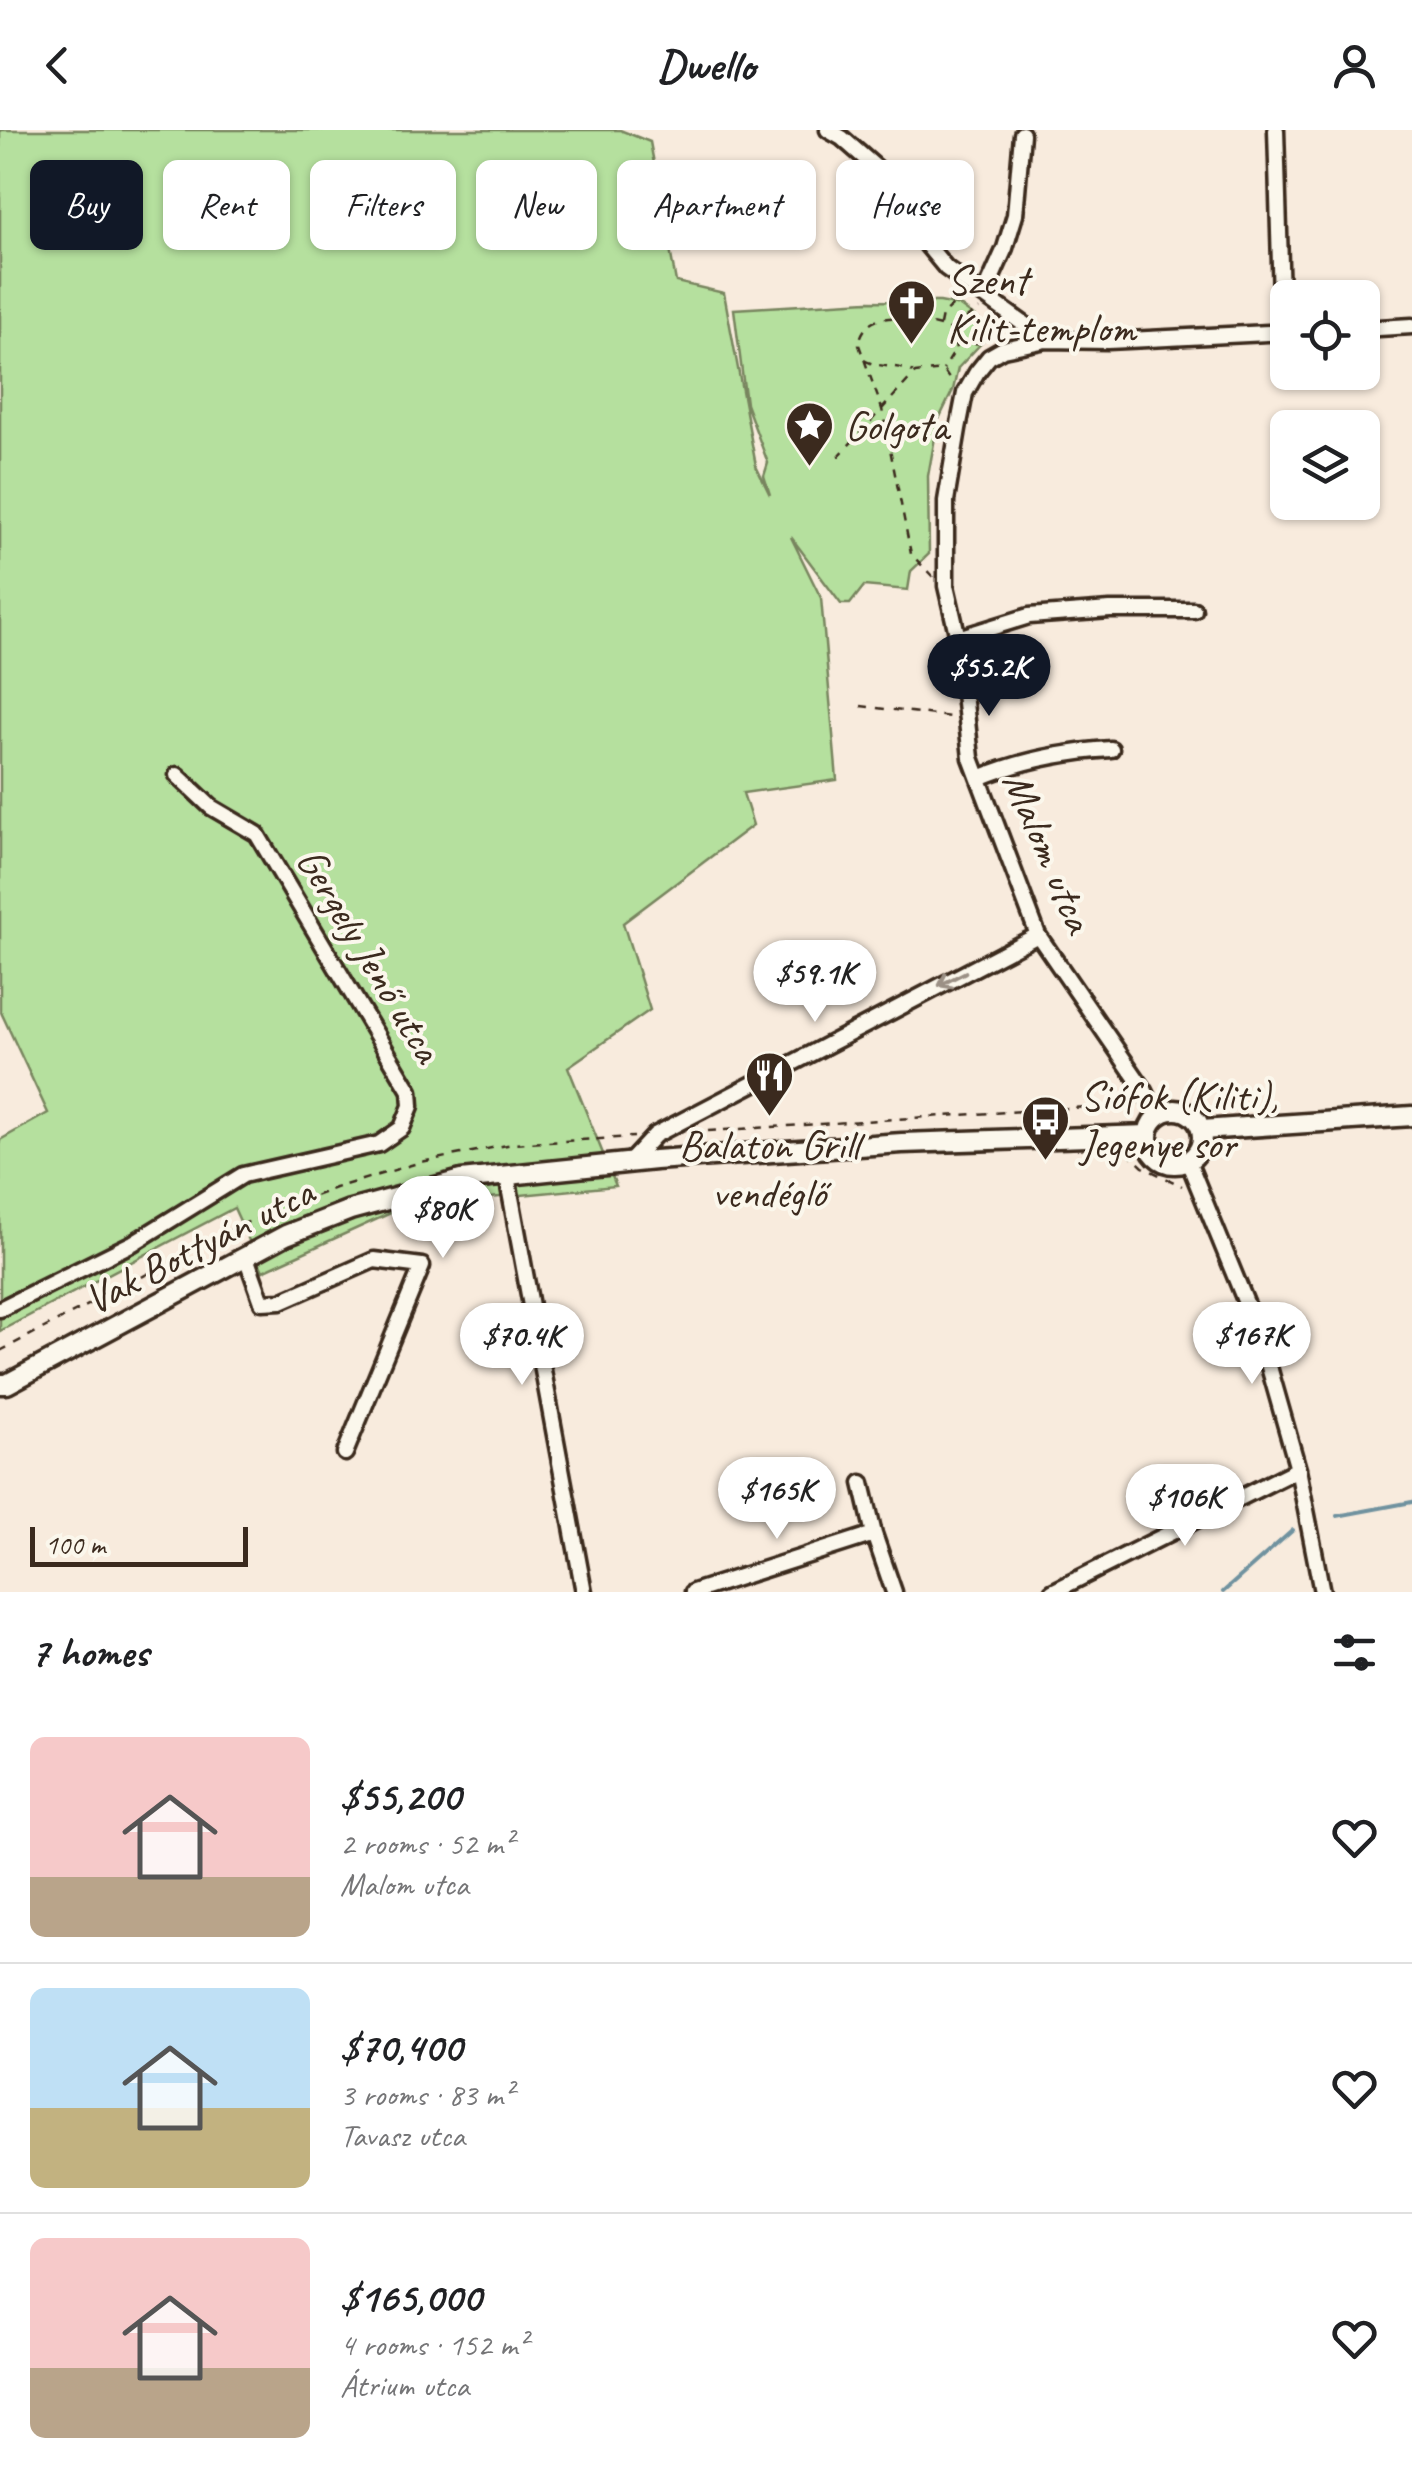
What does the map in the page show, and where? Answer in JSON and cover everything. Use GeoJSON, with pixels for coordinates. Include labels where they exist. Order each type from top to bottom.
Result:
{"type":"FeatureCollection","features":[{"type":"Feature","properties":{"kind":"main road"},"geometry":{"type":"LineString","coordinates":[[1180,1110],[1194,1117],[1202,1130],[1192,1169],[1156,1158],[1151,1151],[1148,1135],[1157,1116],[1180,1110]]}},
{"type":"Feature","properties":{"kind":"main road"},"geometry":{"type":"LineString","coordinates":[[1202,1130],[1412,1116]]}},
{"type":"Feature","properties":{"kind":"main road","name":"Vak Bottyán utca"},"geometry":{"type":"LineString","coordinates":[[2,1388],[286,1235],[366,1205],[461,1180],[630,1162],[902,1143],[1148,1135]]}},
{"type":"Feature","properties":{"kind":"street"},"geometry":{"type":"LineString","coordinates":[[828,130],[881,172],[926,245],[946,268],[1046,340]]}},
{"type":"Feature","properties":{"kind":"street"},"geometry":{"type":"LineString","coordinates":[[1276,130],[1283,280]]}},
{"type":"Feature","properties":{"kind":"street"},"geometry":{"type":"LineString","coordinates":[[982,294],[1005,248],[1015,215],[1022,134]]}},
{"type":"Feature","properties":{"kind":"street"},"geometry":{"type":"LineString","coordinates":[[1380,327],[1412,326]]}},
{"type":"Feature","properties":{"kind":"street"},"geometry":{"type":"LineString","coordinates":[[1003,349],[1046,340],[1108,341],[1270,333]]}},
{"type":"Feature","properties":{"kind":"street","name":"Malom utca"},"geometry":{"type":"LineString","coordinates":[[1003,349],[989,357],[966,394],[946,501],[946,586],[958,638],[972,758],[1038,935],[1157,1116]]}},
{"type":"Feature","properties":{"kind":"street"},"geometry":{"type":"LineString","coordinates":[[958,638],[1029,616],[1110,610],[1194,610]]}},
{"type":"Feature","properties":{"kind":"street"},"geometry":{"type":"LineString","coordinates":[[979,778],[1008,766],[1067,752],[1111,749]]}},
{"type":"Feature","properties":{"kind":"street","name":"Gergely Jenő utca"},"geometry":{"type":"LineString","coordinates":[[0,1309],[134,1243],[243,1175],[379,1144],[402,1128],[411,1106],[410,1092],[257,834],[210,807],[177,775]]}},
{"type":"Feature","properties":{"kind":"street"},"geometry":{"type":"LineString","coordinates":[[630,1162],[655,1134],[1038,935]]}},
{"type":"Feature","properties":{"kind":"street"},"geometry":{"type":"LineString","coordinates":[[1192,1169],[1262,1342],[1298,1469],[1322,1592]]}},
{"type":"Feature","properties":{"kind":"street"},"geometry":{"type":"LineString","coordinates":[[506,1176],[584,1592]]}},
{"type":"Feature","properties":{"kind":"street"},"geometry":{"type":"LineString","coordinates":[[246,1257],[262,1302],[282,1301],[374,1260],[422,1266],[346,1453]]}},
{"type":"Feature","properties":{"kind":"street"},"geometry":{"type":"LineString","coordinates":[[1052,1592],[1298,1469]]}},
{"type":"Feature","properties":{"kind":"street"},"geometry":{"type":"LineString","coordinates":[[862,1483],[894,1592]]}},
{"type":"Feature","properties":{"kind":"street"},"geometry":{"type":"LineString","coordinates":[[693,1592],[874,1534]]}},
{"type":"Feature","properties":{"kind":"path"},"geometry":{"type":"LineString","coordinates":[[940,326],[942,315],[982,294]]}},
{"type":"Feature","properties":{"kind":"path"},"geometry":{"type":"LineString","coordinates":[[952,329],[982,294]]}},
{"type":"Feature","properties":{"kind":"path"},"geometry":{"type":"LineString","coordinates":[[946,586],[929,575],[911,554],[882,408],[860,337],[877,320],[890,316],[952,329]]}},
{"type":"Feature","properties":{"kind":"path"},"geometry":{"type":"LineString","coordinates":[[864,360],[875,366],[902,366],[915,373],[943,370],[956,344],[952,329]]}},
{"type":"Feature","properties":{"kind":"path"},"geometry":{"type":"LineString","coordinates":[[956,344],[990,342],[1003,349]]}},
{"type":"Feature","properties":{"kind":"path"},"geometry":{"type":"LineString","coordinates":[[838,457],[915,373]]}},
{"type":"Feature","properties":{"kind":"path"},"geometry":{"type":"LineString","coordinates":[[861,706],[967,719]]}},
{"type":"Feature","properties":{"kind":"path"},"geometry":{"type":"LineString","coordinates":[[1125,1134],[1128,1154],[1180,1188],[1192,1169]]}},
{"type":"Feature","properties":{"kind":"green space"},"geometry":{"type":"Polygon","coordinates":[[[0,130],[620,130],[650,142],[653,160],[617,160],[617,250],[670,250],[676,282],[724,293],[756,466],[770,495],[764,476],[768,463],[746,404],[734,309],[868,301],[940,302],[960,306],[985,324],[989,335],[958,368],[953,390],[938,421],[928,476],[929,554],[911,571],[908,590],[864,586],[850,604],[841,604],[791,537],[821,598],[837,780],[743,793],[753,825],[623,923],[650,1010],[568,1067],[616,1186],[406,1206],[263,1271],[234,1208],[0,1331],[0,1140],[48,1113],[0,1010],[0,130]]]}},
{"type":"Feature","properties":{"kind":"waterway"},"geometry":{"type":"LineString","coordinates":[[1337,1516],[1412,1502]]}},
{"type":"Feature","properties":{"kind":"waterway"},"geometry":{"type":"LineString","coordinates":[[1223,1592],[1293,1530]]}},
{"type":"Feature","properties":{"kind":"place","name":"Szent Kilit-templom"},"geometry":{"type":"Point","coordinates":[912,346]}},
{"type":"Feature","properties":{"kind":"place","name":"Golgota"},"geometry":{"type":"Point","coordinates":[810,468]}},
{"type":"Feature","properties":{"kind":"place","name":"Balaton Grill vendéglő"},"geometry":{"type":"Point","coordinates":[769,1118]}},
{"type":"Feature","properties":{"kind":"place","name":"Siófok (Kiliti), Jegenye sor"},"geometry":{"type":"Point","coordinates":[1045,1162]}}]}
